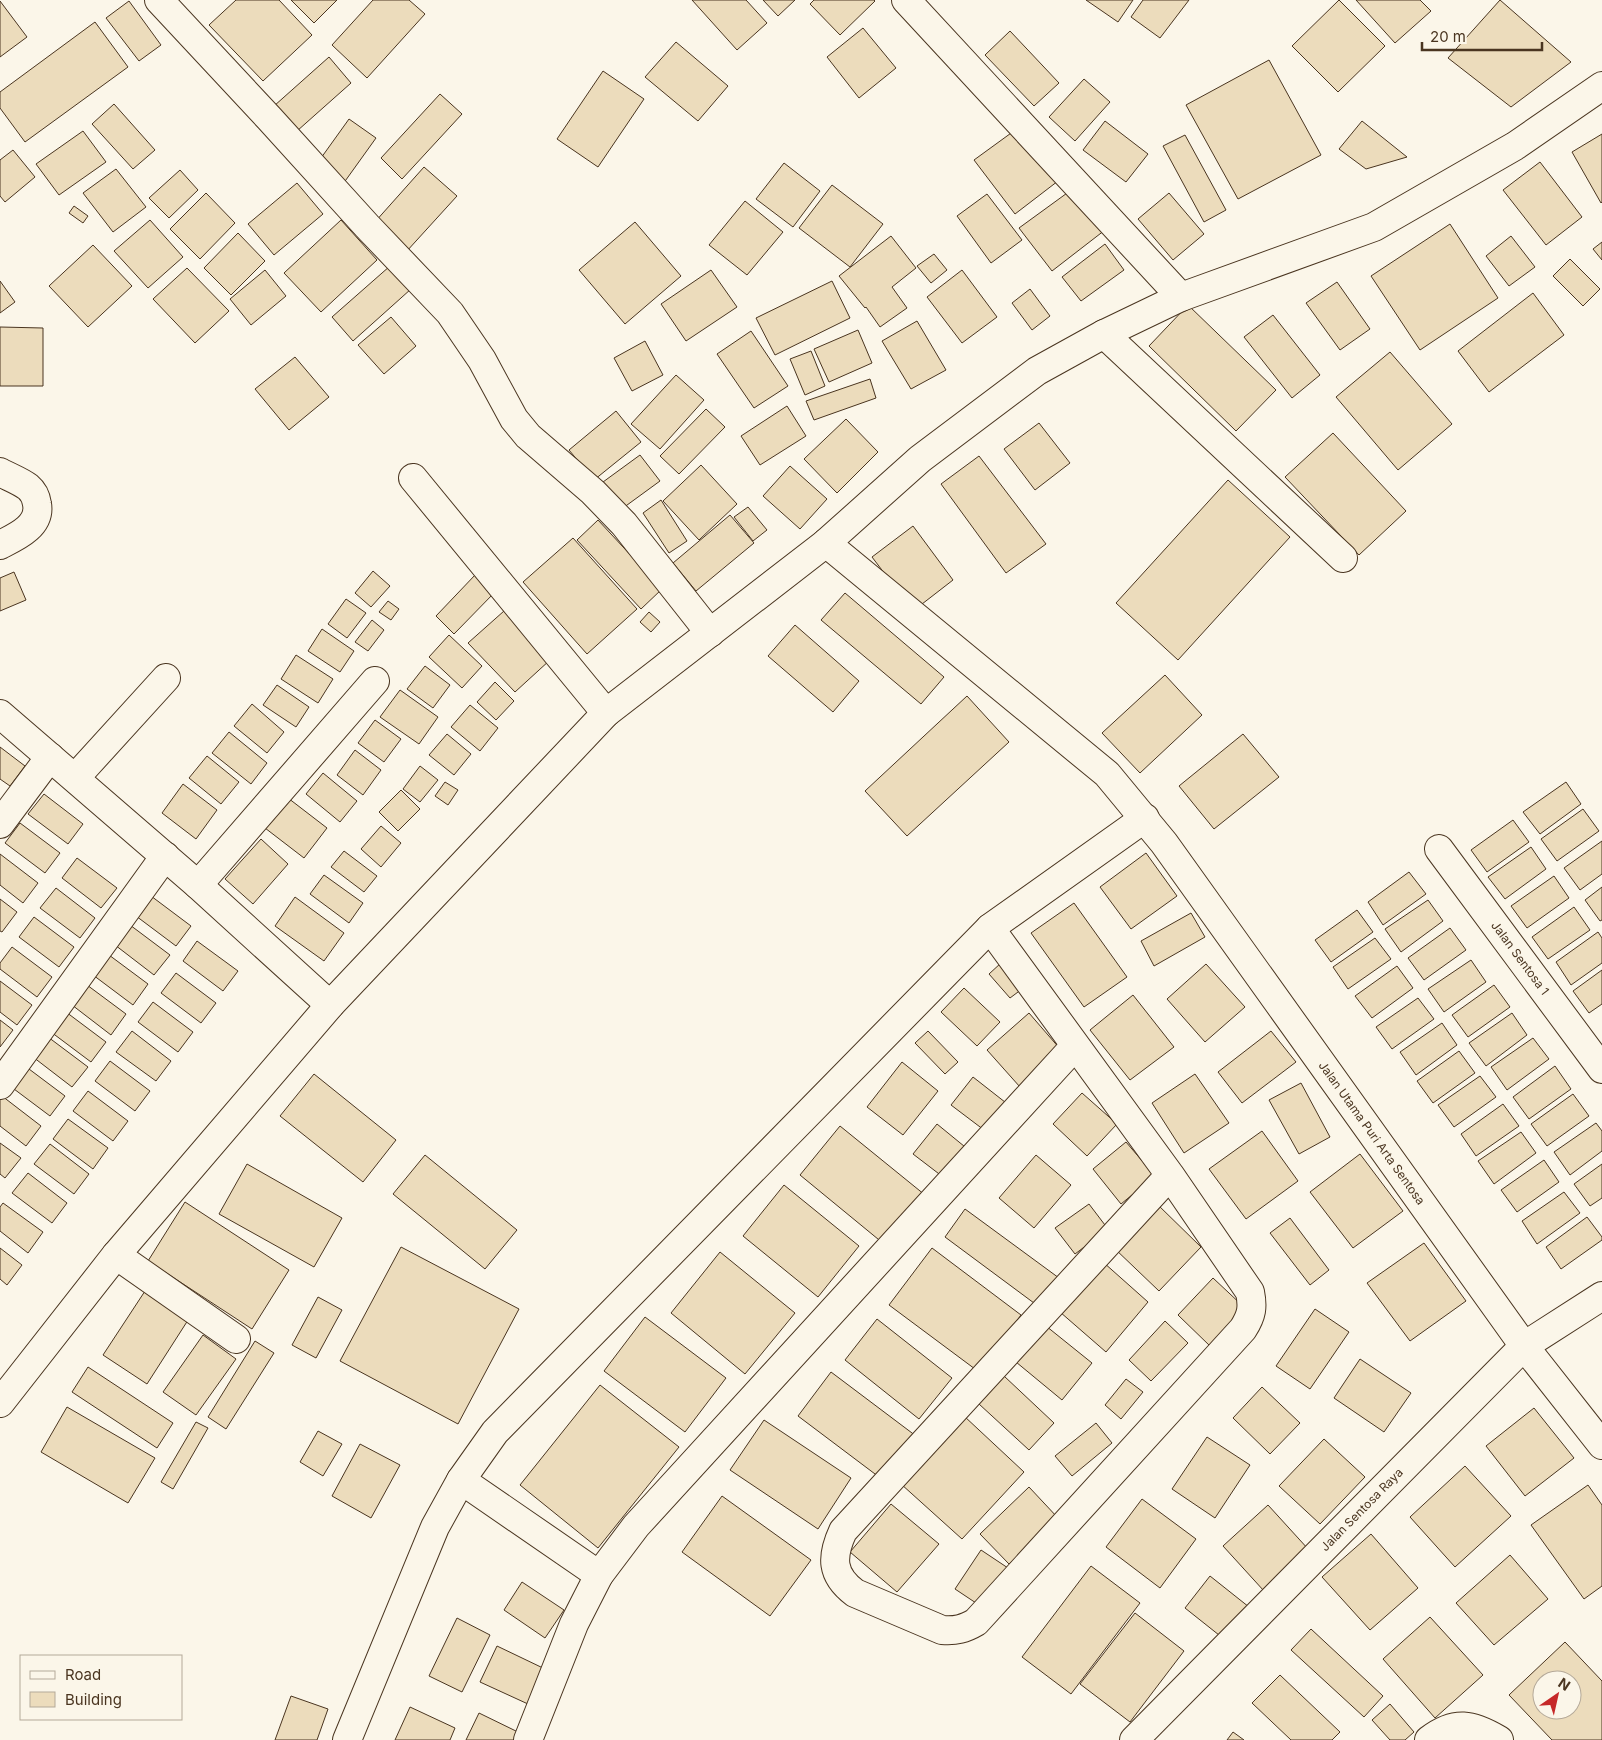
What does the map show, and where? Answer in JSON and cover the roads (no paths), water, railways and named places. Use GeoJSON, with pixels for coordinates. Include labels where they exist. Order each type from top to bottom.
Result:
{"type":"FeatureCollection","features":[{"type":"Feature","properties":{"kind":"street"},"geometry":{"type":"LineString","coordinates":[[159,0],[367,226],[450,313],[482,360],[514,419],[528,436],[593,492],[624,524],[710,633]]}},
{"type":"Feature","properties":{"kind":"street"},"geometry":{"type":"LineString","coordinates":[[906,0],[1181,297]]}},
{"type":"Feature","properties":{"kind":"street"},"geometry":{"type":"LineString","coordinates":[[0,1403],[116,1255],[330,1005],[606,713],[826,543],[920,459],[1037,371],[1104,334],[1181,297],[1374,227],[1515,146],[1602,86]]}},
{"type":"Feature","properties":{"kind":"street"},"geometry":{"type":"LineString","coordinates":[[1104,334],[1344,558]]}},
{"type":"Feature","properties":{"kind":"street"},"geometry":{"type":"LineString","coordinates":[[0,472],[29,488],[36,497],[38,508],[36,518],[20,535],[0,545]]}},
{"type":"Feature","properties":{"kind":"street"},"geometry":{"type":"LineString","coordinates":[[413,478],[606,713]]}},
{"type":"Feature","properties":{"kind":"street","name":"Jalan Utama Puri Arta Sentosa"},"geometry":{"type":"LineString","coordinates":[[826,543],[1107,774],[1145,818],[1524,1346],[1602,1445]]}},
{"type":"Feature","properties":{"kind":"street"},"geometry":{"type":"LineString","coordinates":[[75,778],[166,678]]}},
{"type":"Feature","properties":{"kind":"street"},"geometry":{"type":"LineString","coordinates":[[198,885],[375,681]]}},
{"type":"Feature","properties":{"kind":"street"},"geometry":{"type":"LineString","coordinates":[[0,714],[198,885],[330,1005]]}},
{"type":"Feature","properties":{"kind":"street"},"geometry":{"type":"LineString","coordinates":[[0,824],[50,757]]}},
{"type":"Feature","properties":{"kind":"street"},"geometry":{"type":"LineString","coordinates":[[347,1740],[434,1527],[461,1480],[495,1432],[990,928],[1145,818]]}},
{"type":"Feature","properties":{"kind":"street","name":"Jalan Sentosa 1"},"geometry":{"type":"LineString","coordinates":[[1439,849],[1602,1069]]}},
{"type":"Feature","properties":{"kind":"street"},"geometry":{"type":"LineString","coordinates":[[0,1085],[165,856]]}},
{"type":"Feature","properties":{"kind":"street"},"geometry":{"type":"LineString","coordinates":[[990,928],[1170,1175],[1250,1292],[1253,1306],[1251,1317],[1244,1329],[976,1622],[966,1628],[954,1631],[942,1630],[856,1593],[845,1585],[839,1577],[834,1556],[837,1543],[843,1531],[1170,1175]]}},
{"type":"Feature","properties":{"kind":"street"},"geometry":{"type":"LineString","coordinates":[[528,1740],[574,1624],[599,1575],[636,1526],[1075,1046]]}},
{"type":"Feature","properties":{"kind":"street"},"geometry":{"type":"LineString","coordinates":[[116,1255],[236,1339]]}},
{"type":"Feature","properties":{"kind":"street","name":"Jalan Sentosa Raya"},"geometry":{"type":"LineString","coordinates":[[1134,1740],[1524,1346],[1602,1296]]}},
{"type":"Feature","properties":{"kind":"street"},"geometry":{"type":"LineString","coordinates":[[461,1480],[599,1575]]}},
{"type":"Feature","properties":{"kind":"street"},"geometry":{"type":"LineString","coordinates":[[1429,1740],[1441,1731],[1464,1725],[1484,1730],[1499,1740]]}}]}
